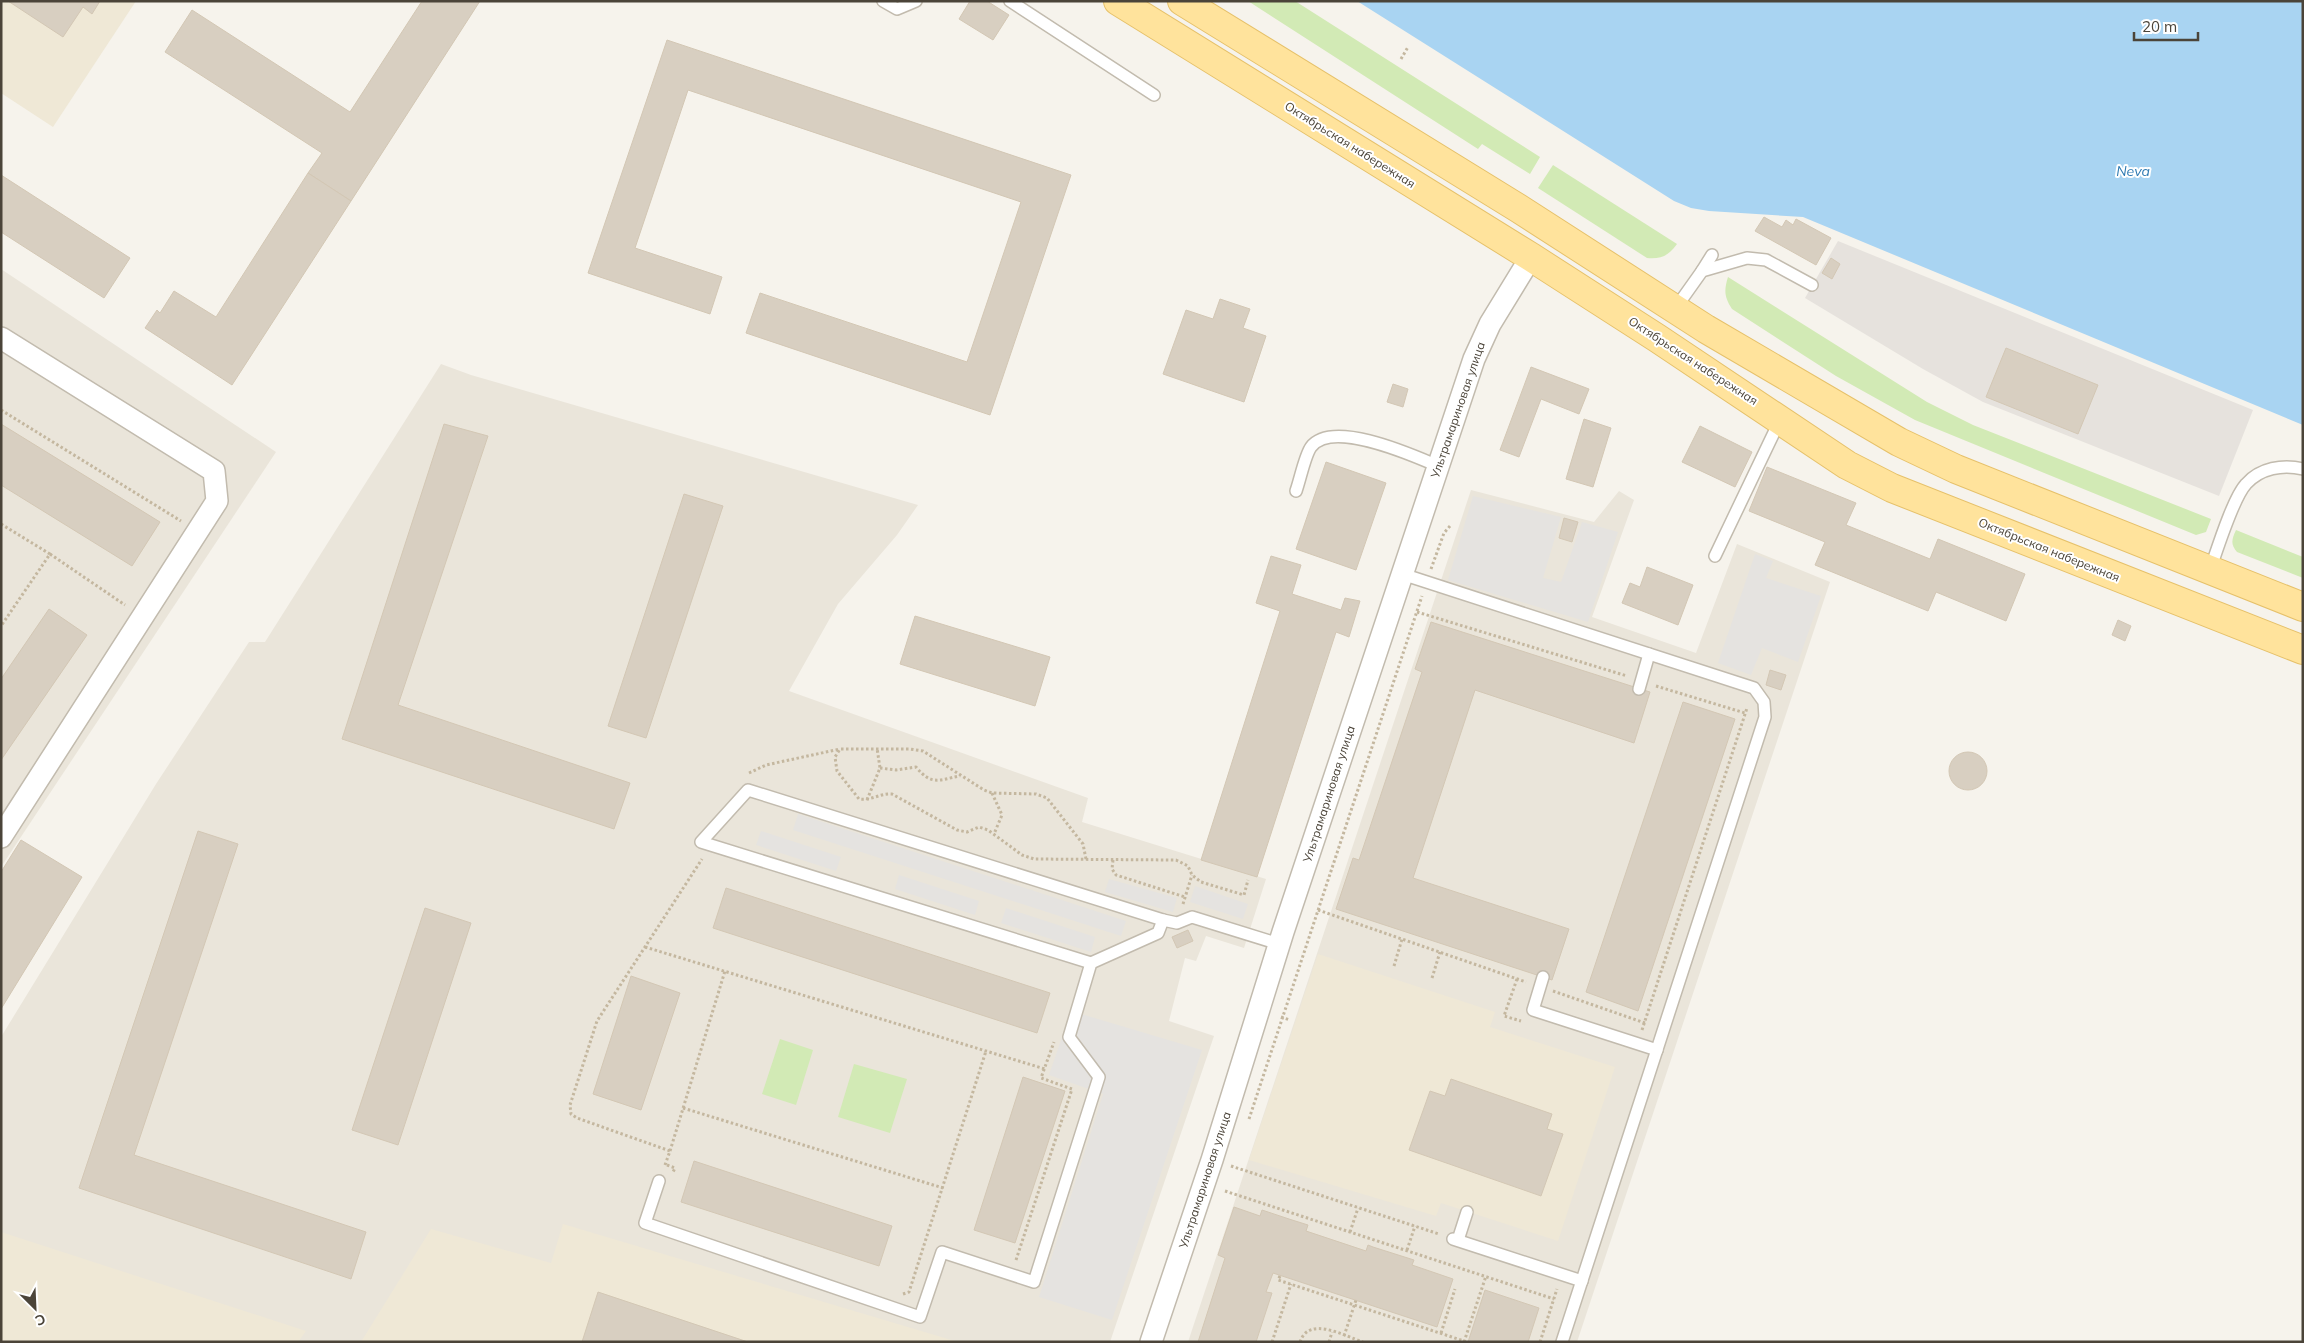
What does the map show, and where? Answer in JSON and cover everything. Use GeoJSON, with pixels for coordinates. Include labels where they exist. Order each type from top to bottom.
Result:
{"type":"FeatureCollection","features":[{"type":"Feature","properties":{"kind":"main road","name":"Октябрьская набережная"},"geometry":{"type":"LineString","coordinates":[[1118,1],[1531,257],[1781,419],[1847,465],[1892,488],[2303,650]]}},
{"type":"Feature","properties":{"kind":"main road"},"geometry":{"type":"LineString","coordinates":[[1182,1],[1518,208],[1675,309],[1899,442],[1956,469],[2303,607]]}},
{"type":"Feature","properties":{"kind":"street","name":"Ультрамариновая улица"},"geometry":{"type":"LineString","coordinates":[[1151,1342],[1212,1160],[1280,944],[1478,350],[1490,324],[1531,257]]}},
{"type":"Feature","properties":{"kind":"street"},"geometry":{"type":"LineString","coordinates":[[1,338],[214,472],[216,501],[1,837]]}},
{"type":"Feature","properties":{"kind":"lane"},"geometry":{"type":"LineString","coordinates":[[883,1],[897,9],[916,1]]}},
{"type":"Feature","properties":{"kind":"lane"},"geometry":{"type":"LineString","coordinates":[[1010,1],[1154,95]]}},
{"type":"Feature","properties":{"kind":"lane"},"geometry":{"type":"LineString","coordinates":[[1675,309],[1712,255]]}},
{"type":"Feature","properties":{"kind":"lane"},"geometry":{"type":"LineString","coordinates":[[1702,271],[1747,258],[1766,260],[1812,286]]}},
{"type":"Feature","properties":{"kind":"lane"},"geometry":{"type":"LineString","coordinates":[[1714,556],[1781,419]]}},
{"type":"Feature","properties":{"kind":"lane"},"geometry":{"type":"LineString","coordinates":[[1296,491],[1310,447],[1323,438],[1341,436],[1358,439],[1411,455],[1438,466]]}},
{"type":"Feature","properties":{"kind":"lane"},"geometry":{"type":"LineString","coordinates":[[2210,570],[2238,496],[2246,484],[2259,473],[2276,467],[2303,469]]}},
{"type":"Feature","properties":{"kind":"lane"},"geometry":{"type":"LineString","coordinates":[[1402,574],[1754,688],[1764,702],[1765,718],[1562,1342]]}},
{"type":"Feature","properties":{"kind":"lane"},"geometry":{"type":"LineString","coordinates":[[1640,685],[1649,654]]}},
{"type":"Feature","properties":{"kind":"lane"},"geometry":{"type":"LineString","coordinates":[[1163,920],[1158,933],[1091,963],[701,842],[748,790],[1163,920],[1177,923],[1192,917],[1280,944]]}},
{"type":"Feature","properties":{"kind":"lane"},"geometry":{"type":"LineString","coordinates":[[659,1181],[645,1223],[920,1317],[942,1252],[1034,1282],[1100,1077],[1069,1037],[1091,963]]}},
{"type":"Feature","properties":{"kind":"lane"},"geometry":{"type":"LineString","coordinates":[[1541,982],[1532,1010],[1657,1050]]}},
{"type":"Feature","properties":{"kind":"lane"},"geometry":{"type":"LineString","coordinates":[[1467,1212],[1456,1240],[1582,1281]]}},
{"type":"Feature","properties":{"kind":"path"},"geometry":{"type":"LineString","coordinates":[[1402,59],[1408,47]]}},
{"type":"Feature","properties":{"kind":"path"},"geometry":{"type":"LineString","coordinates":[[1,410],[189,526]]}},
{"type":"Feature","properties":{"kind":"path"},"geometry":{"type":"LineString","coordinates":[[1,524],[50,554],[132,610]]}},
{"type":"Feature","properties":{"kind":"path"},"geometry":{"type":"LineString","coordinates":[[1249,1120],[1417,612],[1444,533],[1450,526]]}},
{"type":"Feature","properties":{"kind":"path"},"geometry":{"type":"LineString","coordinates":[[1,626],[50,554]]}},
{"type":"Feature","properties":{"kind":"path"},"geometry":{"type":"LineString","coordinates":[[1417,612],[1640,685],[1745,713]]}},
{"type":"Feature","properties":{"kind":"path"},"geometry":{"type":"LineString","coordinates":[[1638,1043],[1754,688]]}},
{"type":"Feature","properties":{"kind":"path"},"geometry":{"type":"LineString","coordinates":[[866,800],[880,768],[877,748]]}},
{"type":"Feature","properties":{"kind":"path"},"geometry":{"type":"LineString","coordinates":[[840,749],[835,757],[837,771],[859,799],[866,800],[882,793],[892,794],[957,830],[967,832],[979,827],[994,834],[1022,855],[1034,859],[1176,860],[1188,866],[1192,875],[1201,882],[1244,895],[1248,880]]}},
{"type":"Feature","properties":{"kind":"path"},"geometry":{"type":"LineString","coordinates":[[743,776],[766,765],[840,749],[910,749],[923,752],[992,793],[1036,794],[1047,798],[1083,844],[1086,860]]}},
{"type":"Feature","properties":{"kind":"path"},"geometry":{"type":"LineString","coordinates":[[880,768],[896,770],[916,767],[925,778],[933,781],[961,775]]}},
{"type":"Feature","properties":{"kind":"path"},"geometry":{"type":"LineString","coordinates":[[992,793],[1002,815],[994,834]]}},
{"type":"Feature","properties":{"kind":"path"},"geometry":{"type":"LineString","coordinates":[[670,1150],[576,1118],[571,1114],[570,1104],[597,1021],[705,854]]}},
{"type":"Feature","properties":{"kind":"path"},"geometry":{"type":"LineString","coordinates":[[1113,860],[1112,869],[1116,875],[1185,898]]}},
{"type":"Feature","properties":{"kind":"path"},"geometry":{"type":"LineString","coordinates":[[1177,923],[1192,875]]}},
{"type":"Feature","properties":{"kind":"path"},"geometry":{"type":"LineString","coordinates":[[1318,910],[1517,979],[1541,982],[1645,1023]]}},
{"type":"Feature","properties":{"kind":"path"},"geometry":{"type":"LineString","coordinates":[[1394,966],[1402,939]]}},
{"type":"Feature","properties":{"kind":"path"},"geometry":{"type":"LineString","coordinates":[[645,947],[1045,1069]]}},
{"type":"Feature","properties":{"kind":"path"},"geometry":{"type":"LineString","coordinates":[[1432,978],[1440,952]]}},
{"type":"Feature","properties":{"kind":"path"},"geometry":{"type":"LineString","coordinates":[[659,1181],[725,971]]}},
{"type":"Feature","properties":{"kind":"path"},"geometry":{"type":"LineString","coordinates":[[1517,979],[1504,1016],[1522,1022]]}},
{"type":"Feature","properties":{"kind":"path"},"geometry":{"type":"LineString","coordinates":[[1278,1016],[1290,1020]]}},
{"type":"Feature","properties":{"kind":"path"},"geometry":{"type":"LineString","coordinates":[[1009,1261],[1014,1261],[1018,1257],[1072,1089],[1042,1078],[1054,1041]]}},
{"type":"Feature","properties":{"kind":"path"},"geometry":{"type":"LineString","coordinates":[[899,1296],[909,1292],[986,1051]]}},
{"type":"Feature","properties":{"kind":"path"},"geometry":{"type":"LineString","coordinates":[[683,1108],[943,1188]]}},
{"type":"Feature","properties":{"kind":"path"},"geometry":{"type":"LineString","coordinates":[[1230,1175],[1236,1157]]}},
{"type":"Feature","properties":{"kind":"path"},"geometry":{"type":"LineString","coordinates":[[1212,1160],[1456,1240]]}},
{"type":"Feature","properties":{"kind":"path"},"geometry":{"type":"LineString","coordinates":[[665,1165],[675,1168],[672,1175]]}},
{"type":"Feature","properties":{"kind":"path"},"geometry":{"type":"LineString","coordinates":[[1222,1200],[1228,1183]]}},
{"type":"Feature","properties":{"kind":"path"},"geometry":{"type":"LineString","coordinates":[[1225,1191],[1554,1299]]}},
{"type":"Feature","properties":{"kind":"path"},"geometry":{"type":"LineString","coordinates":[[1350,1232],[1358,1208]]}},
{"type":"Feature","properties":{"kind":"path"},"geometry":{"type":"LineString","coordinates":[[1297,1222],[1299,1215]]}},
{"type":"Feature","properties":{"kind":"path"},"geometry":{"type":"LineString","coordinates":[[1407,1250],[1415,1226]]}},
{"type":"Feature","properties":{"kind":"path"},"geometry":{"type":"LineString","coordinates":[[1373,1246],[1375,1240]]}},
{"type":"Feature","properties":{"kind":"path"},"geometry":{"type":"LineString","coordinates":[[1540,1342],[1562,1275]]}},
{"type":"Feature","properties":{"kind":"path"},"geometry":{"type":"LineString","coordinates":[[1280,1276],[1278,1280],[1464,1341],[1486,1276]]}},
{"type":"Feature","properties":{"kind":"path"},"geometry":{"type":"LineString","coordinates":[[1272,1342],[1291,1284]]}},
{"type":"Feature","properties":{"kind":"path"},"geometry":{"type":"LineString","coordinates":[[1441,1333],[1455,1289]]}},
{"type":"Feature","properties":{"kind":"path"},"geometry":{"type":"LineString","coordinates":[[1344,1336],[1356,1300]]}},
{"type":"Feature","properties":{"kind":"path"},"geometry":{"type":"LineString","coordinates":[[1300,1342],[1303,1335],[1309,1329],[1318,1327],[1363,1342]]}},
{"type":"Feature","properties":{"kind":"path"},"geometry":{"type":"LineString","coordinates":[[1328,1342],[1332,1332]]}},
{"type":"Feature","properties":{"kind":"shaded area"},"geometry":{"type":"Polygon","coordinates":[[[1,1],[136,1],[53,127],[1,93],[1,1]]]}},
{"type":"Feature","properties":{"kind":"shaded area"},"geometry":{"type":"Polygon","coordinates":[[[1838,241],[2253,410],[2219,496],[1983,402],[1923,369],[1805,298],[1838,241]]]}},
{"type":"Feature","properties":{"kind":"shaded area"},"geometry":{"type":"Polygon","coordinates":[[[1,269],[276,452],[1,867],[1,269]]]}},
{"type":"Feature","properties":{"kind":"shaded area"},"geometry":{"type":"Polygon","coordinates":[[[441,364],[471,375],[918,505],[897,535],[838,604],[789,691],[1088,798],[1082,822],[1266,879],[1244,948],[1206,936],[1196,961],[1185,958],[1169,1021],[1214,1036],[1110,1342],[1,1342],[1,1037],[156,784],[249,642],[265,642],[441,364]]]}},
{"type":"Feature","properties":{"kind":"shaded area"},"geometry":{"type":"Polygon","coordinates":[[[1471,490],[1594,522],[1619,491],[1634,500],[1592,617],[1696,653],[1737,544],[1830,582],[1577,1342],[1188,1342],[1471,490]]]}},
{"type":"Feature","properties":{"kind":"shaded area"},"geometry":{"type":"Polygon","coordinates":[[[1473,496],[1561,517],[1543,578],[1561,582],[1582,522],[1618,532],[1588,622],[1448,580],[1473,496]]]}},
{"type":"Feature","properties":{"kind":"shaded area"},"geometry":{"type":"Polygon","coordinates":[[[1755,554],[1773,561],[1766,578],[1821,596],[1798,662],[1762,648],[1751,675],[1718,663],[1755,554]]]}},
{"type":"Feature","properties":{"kind":"shaded area"},"geometry":{"type":"Polygon","coordinates":[[[798,814],[1126,921],[1121,936],[793,830],[798,814]]]}},
{"type":"Feature","properties":{"kind":"shaded area"},"geometry":{"type":"Polygon","coordinates":[[[761,831],[841,857],[836,871],[756,845],[761,831]]]}},
{"type":"Feature","properties":{"kind":"shaded area"},"geometry":{"type":"Polygon","coordinates":[[[899,875],[979,901],[975,915],[895,889],[899,875]]]}},
{"type":"Feature","properties":{"kind":"shaded area"},"geometry":{"type":"Polygon","coordinates":[[[1109,879],[1177,898],[1173,912],[1105,892],[1109,879]]]}},
{"type":"Feature","properties":{"kind":"shaded area"},"geometry":{"type":"Polygon","coordinates":[[[1195,886],[1248,904],[1243,919],[1190,902],[1195,886]]]}},
{"type":"Feature","properties":{"kind":"shaded area"},"geometry":{"type":"Polygon","coordinates":[[[1006,908],[1095,937],[1091,952],[1001,923],[1006,908]]]}},
{"type":"Feature","properties":{"kind":"shaded area"},"geometry":{"type":"Polygon","coordinates":[[[1318,954],[1495,1012],[1490,1027],[1615,1067],[1558,1241],[1441,1203],[1436,1216],[1249,1160],[1318,954]]]}},
{"type":"Feature","properties":{"kind":"shaded area"},"geometry":{"type":"Polygon","coordinates":[[[1071,1011],[1202,1050],[1112,1320],[1039,1297],[1103,1094],[1049,1075],[1071,1011]]]}},
{"type":"Feature","properties":{"kind":"shaded area"},"geometry":{"type":"Polygon","coordinates":[[[563,1224],[958,1342],[361,1342],[431,1229],[551,1263],[563,1224]]]}},
{"type":"Feature","properties":{"kind":"shaded area"},"geometry":{"type":"Polygon","coordinates":[[[1,1232],[306,1331],[298,1342],[1,1342],[1,1232]]]}},
{"type":"Feature","properties":{"kind":"green space"},"geometry":{"type":"Polygon","coordinates":[[[1248,1],[1295,1],[1540,157],[1530,174],[1482,144],[1478,149],[1248,1]]]}},
{"type":"Feature","properties":{"kind":"green space"},"geometry":{"type":"Polygon","coordinates":[[[1553,165],[1677,244],[1664,256],[1647,258],[1538,188],[1553,165]]]}},
{"type":"Feature","properties":{"kind":"green space"},"geometry":{"type":"Polygon","coordinates":[[[1728,277],[1927,402],[1973,425],[2211,519],[2206,532],[2196,535],[1915,420],[1836,376],[1732,309],[1727,301],[1726,293],[1728,277]]]}},
{"type":"Feature","properties":{"kind":"green space"},"geometry":{"type":"Polygon","coordinates":[[[2236,530],[2303,557],[2303,578],[2237,552],[2232,541],[2236,530]]]}},
{"type":"Feature","properties":{"kind":"green space"},"geometry":{"type":"Polygon","coordinates":[[[780,1039],[813,1050],[796,1105],[762,1094],[780,1039]]]}},
{"type":"Feature","properties":{"kind":"green space"},"geometry":{"type":"Polygon","coordinates":[[[854,1064],[907,1079],[890,1133],[838,1117],[854,1064]]]}},
{"type":"Feature","properties":{"kind":"water","name":"Neva"},"geometry":{"type":"Polygon","coordinates":[[[1357,1],[2303,1],[2303,425],[1803,217],[1709,211],[1691,208],[1674,201],[1357,1]]]}},
{"type":"Feature","properties":{"kind":"building"},"geometry":{"type":"Polygon","coordinates":[[[8,1],[100,1],[92,14],[83,7],[63,37],[8,1]]]}},
{"type":"Feature","properties":{"kind":"building"},"geometry":{"type":"Polygon","coordinates":[[[422,1],[480,1],[351,201],[308,173],[322,153],[165,52],[192,10],[350,112],[422,1]]]}},
{"type":"Feature","properties":{"kind":"building"},"geometry":{"type":"Polygon","coordinates":[[[970,1],[987,1],[1009,15],[993,40],[959,19],[970,1]]]}},
{"type":"Feature","properties":{"kind":"building"},"geometry":{"type":"Polygon","coordinates":[[[667,40],[1071,175],[990,415],[746,333],[760,293],[967,362],[1021,202],[688,90],[635,248],[722,277],[710,314],[588,273],[667,40]]]}},
{"type":"Feature","properties":{"kind":"building"},"geometry":{"type":"Polygon","coordinates":[[[308,173],[351,201],[232,385],[145,328],[157,310],[160,313],[174,291],[216,317],[308,173]]]}},
{"type":"Feature","properties":{"kind":"building"},"geometry":{"type":"Polygon","coordinates":[[[1,175],[130,258],[104,298],[1,232],[1,175]]]}},
{"type":"Feature","properties":{"kind":"building"},"geometry":{"type":"Polygon","coordinates":[[[1764,217],[1782,227],[1786,220],[1793,225],[1796,219],[1831,238],[1816,265],[1755,231],[1764,217]]]}},
{"type":"Feature","properties":{"kind":"building"},"geometry":{"type":"Polygon","coordinates":[[[1831,258],[1840,264],[1832,279],[1822,273],[1831,258]]]}},
{"type":"Feature","properties":{"kind":"building"},"geometry":{"type":"Polygon","coordinates":[[[1220,299],[1250,309],[1243,328],[1266,336],[1244,402],[1163,374],[1186,310],[1213,319],[1220,299]]]}},
{"type":"Feature","properties":{"kind":"building"},"geometry":{"type":"Polygon","coordinates":[[[2006,348],[2098,385],[2078,434],[1986,397],[2006,348]]]}},
{"type":"Feature","properties":{"kind":"building"},"geometry":{"type":"Polygon","coordinates":[[[1531,367],[1589,389],[1579,414],[1541,399],[1519,457],[1500,450],[1531,367]]]}},
{"type":"Feature","properties":{"kind":"building"},"geometry":{"type":"Polygon","coordinates":[[[1393,384],[1408,389],[1403,407],[1387,402],[1393,384]]]}},
{"type":"Feature","properties":{"kind":"building"},"geometry":{"type":"Polygon","coordinates":[[[1584,419],[1611,428],[1593,487],[1566,479],[1584,419]]]}},
{"type":"Feature","properties":{"kind":"building"},"geometry":{"type":"Polygon","coordinates":[[[1,424],[160,522],[132,566],[1,485],[1,424]]]}},
{"type":"Feature","properties":{"kind":"building"},"geometry":{"type":"Polygon","coordinates":[[[444,424],[488,436],[398,705],[630,783],[614,829],[342,739],[444,424]]]}},
{"type":"Feature","properties":{"kind":"building"},"geometry":{"type":"Polygon","coordinates":[[[1700,426],[1752,452],[1735,487],[1682,462],[1700,426]]]}},
{"type":"Feature","properties":{"kind":"building"},"geometry":{"type":"Polygon","coordinates":[[[1326,462],[1386,483],[1356,570],[1296,549],[1326,462]]]}},
{"type":"Feature","properties":{"kind":"building"},"geometry":{"type":"Polygon","coordinates":[[[1767,467],[1856,503],[1846,525],[1930,559],[1938,539],[2025,574],[2006,621],[1936,592],[1928,611],[1815,565],[1825,542],[1749,511],[1767,467]]]}},
{"type":"Feature","properties":{"kind":"building"},"geometry":{"type":"Polygon","coordinates":[[[684,494],[723,506],[646,738],[608,726],[684,494]]]}},
{"type":"Feature","properties":{"kind":"building"},"geometry":{"type":"Polygon","coordinates":[[[1564,518],[1578,522],[1572,542],[1559,538],[1564,518]]]}},
{"type":"Feature","properties":{"kind":"building"},"geometry":{"type":"Polygon","coordinates":[[[1271,556],[1301,565],[1292,594],[1341,610],[1345,598],[1360,601],[1349,637],[1336,632],[1257,877],[1201,860],[1280,611],[1256,603],[1271,556]]]}},
{"type":"Feature","properties":{"kind":"building"},"geometry":{"type":"Polygon","coordinates":[[[1647,567],[1693,585],[1678,625],[1622,603],[1630,583],[1640,587],[1647,567]]]}},
{"type":"Feature","properties":{"kind":"building"},"geometry":{"type":"Polygon","coordinates":[[[49,609],[87,635],[1,760],[1,679],[49,609]]]}},
{"type":"Feature","properties":{"kind":"building"},"geometry":{"type":"Polygon","coordinates":[[[915,616],[1050,657],[1035,706],[900,664],[915,616]]]}},
{"type":"Feature","properties":{"kind":"building"},"geometry":{"type":"Polygon","coordinates":[[[2118,620],[2131,626],[2125,641],[2112,635],[2118,620]]]}},
{"type":"Feature","properties":{"kind":"building"},"geometry":{"type":"Polygon","coordinates":[[[1431,622],[1650,692],[1634,743],[1475,690],[1413,878],[1569,929],[1552,980],[1336,909],[1353,858],[1359,860],[1422,672],[1415,669],[1431,622]]]}},
{"type":"Feature","properties":{"kind":"building"},"geometry":{"type":"Polygon","coordinates":[[[1770,670],[1786,675],[1781,690],[1766,685],[1770,670]]]}},
{"type":"Feature","properties":{"kind":"building"},"geometry":{"type":"Polygon","coordinates":[[[1683,702],[1735,719],[1638,1011],[1586,992],[1683,702]]]}},
{"type":"Feature","properties":{"kind":"building"},"geometry":{"type":"Polygon","coordinates":[[[1968,752],[1981,758],[1987,771],[1981,784],[1968,790],[1955,784],[1949,771],[1955,758],[1968,752]]]}},
{"type":"Feature","properties":{"kind":"building"},"geometry":{"type":"Polygon","coordinates":[[[198,831],[238,844],[134,1155],[366,1232],[351,1279],[79,1188],[198,831]]]}},
{"type":"Feature","properties":{"kind":"building"},"geometry":{"type":"Polygon","coordinates":[[[21,840],[82,877],[1,1009],[1,872],[21,840]]]}},
{"type":"Feature","properties":{"kind":"building"},"geometry":{"type":"Polygon","coordinates":[[[726,888],[1050,993],[1037,1033],[713,928],[726,888]]]}},
{"type":"Feature","properties":{"kind":"building"},"geometry":{"type":"Polygon","coordinates":[[[425,908],[471,923],[398,1145],[352,1130],[425,908]]]}},
{"type":"Feature","properties":{"kind":"building"},"geometry":{"type":"Polygon","coordinates":[[[1188,930],[1193,941],[1177,948],[1172,937],[1188,930]]]}},
{"type":"Feature","properties":{"kind":"building"},"geometry":{"type":"Polygon","coordinates":[[[631,976],[680,993],[641,1110],[593,1094],[631,976]]]}},
{"type":"Feature","properties":{"kind":"building"},"geometry":{"type":"Polygon","coordinates":[[[1023,1077],[1065,1091],[1015,1243],[974,1230],[1023,1077]]]}},
{"type":"Feature","properties":{"kind":"building"},"geometry":{"type":"Polygon","coordinates":[[[1451,1079],[1552,1114],[1547,1129],[1563,1134],[1541,1196],[1409,1150],[1430,1091],[1445,1096],[1451,1079]]]}},
{"type":"Feature","properties":{"kind":"building"},"geometry":{"type":"Polygon","coordinates":[[[694,1161],[892,1226],[879,1266],[681,1202],[694,1161]]]}},
{"type":"Feature","properties":{"kind":"building"},"geometry":{"type":"Polygon","coordinates":[[[1234,1207],[1260,1216],[1262,1210],[1308,1225],[1306,1231],[1366,1251],[1368,1245],[1414,1260],[1412,1265],[1453,1279],[1437,1327],[1273,1273],[1266,1292],[1272,1293],[1256,1342],[1198,1342],[1225,1258],[1218,1255],[1234,1207]]]}},
{"type":"Feature","properties":{"kind":"building"},"geometry":{"type":"Polygon","coordinates":[[[1485,1290],[1539,1308],[1528,1342],[1468,1342],[1485,1290]]]}},
{"type":"Feature","properties":{"kind":"building"},"geometry":{"type":"Polygon","coordinates":[[[598,1292],[748,1342],[582,1342],[598,1292]]]}}]}
